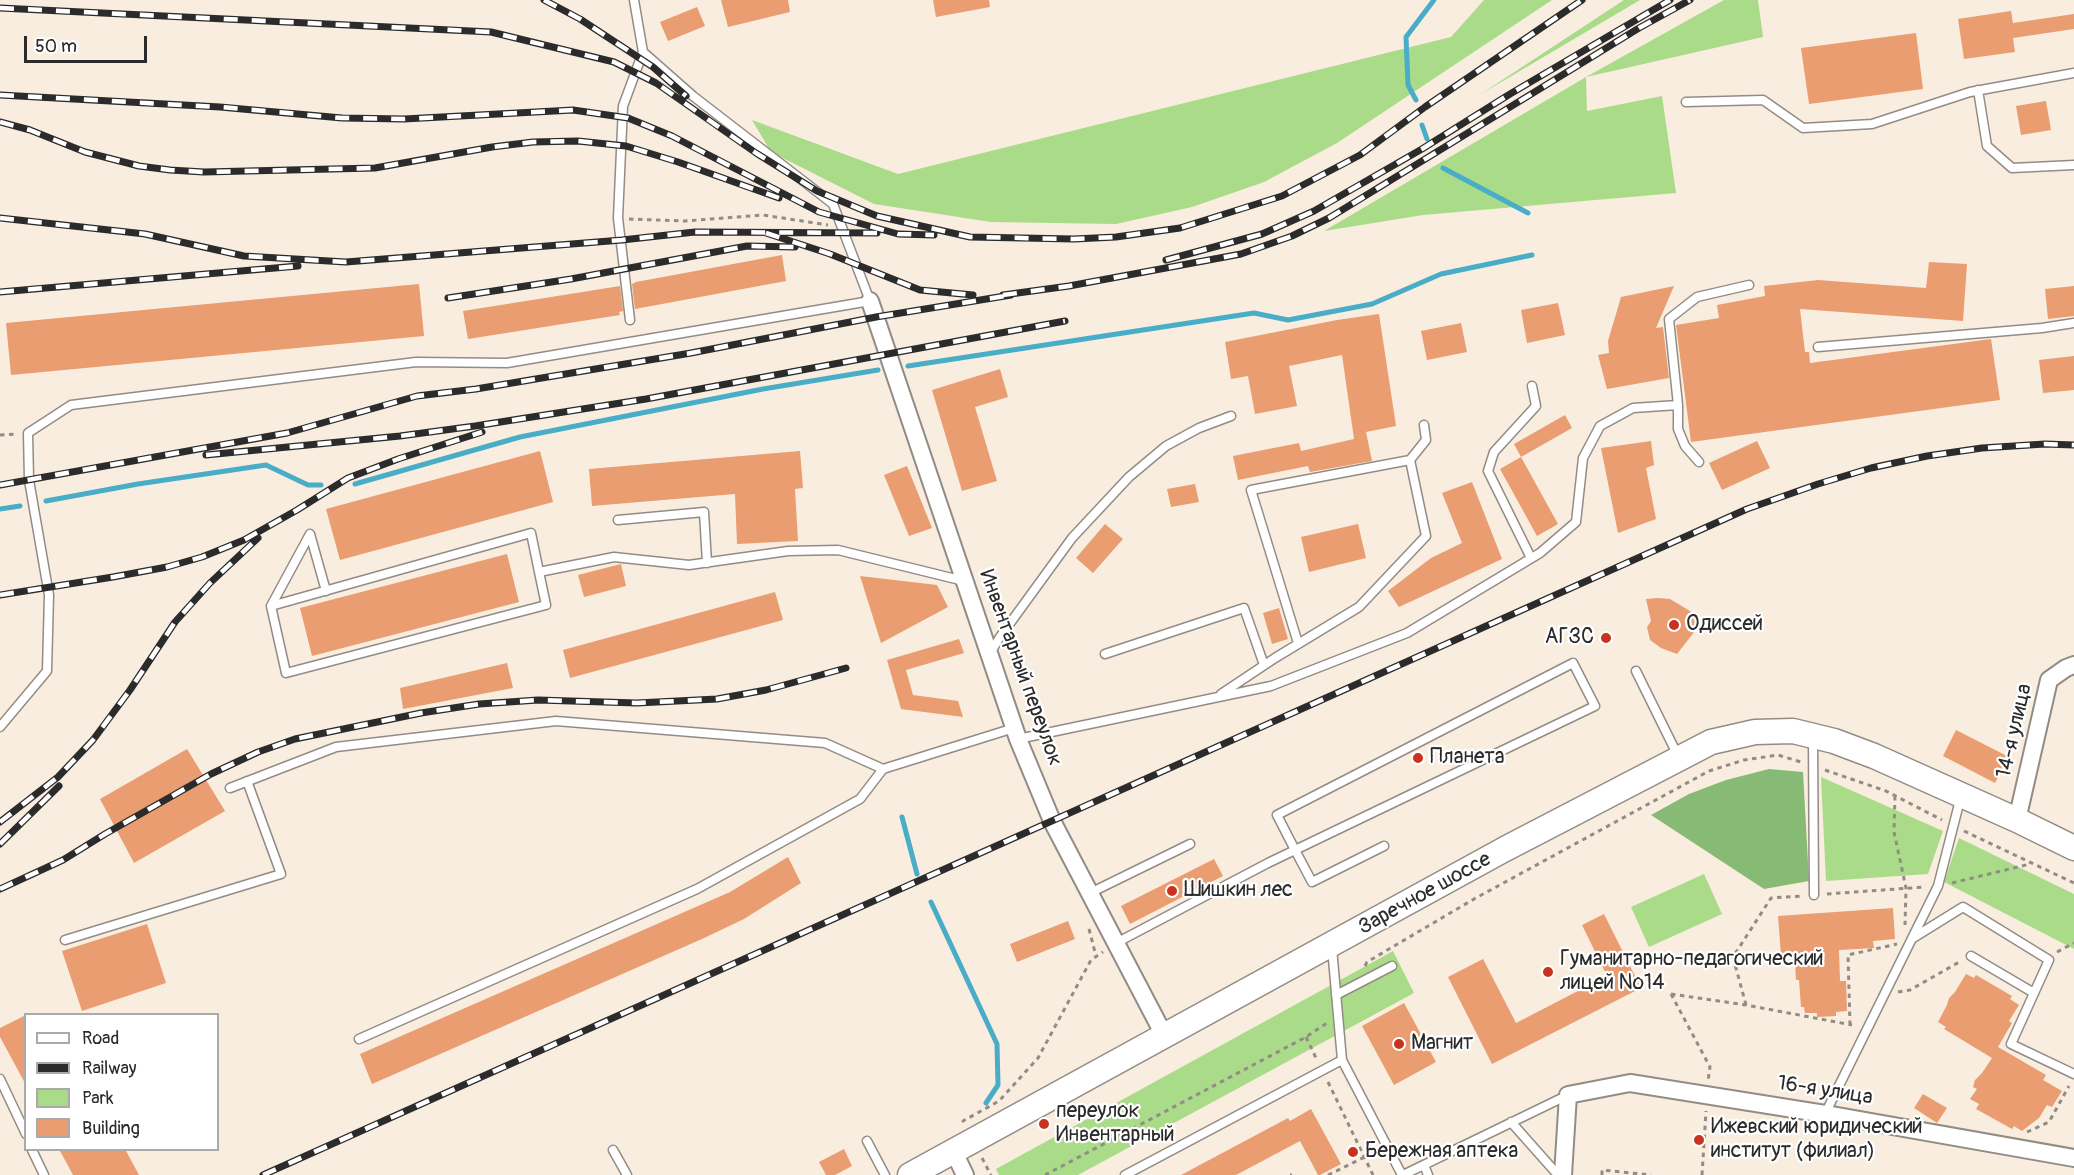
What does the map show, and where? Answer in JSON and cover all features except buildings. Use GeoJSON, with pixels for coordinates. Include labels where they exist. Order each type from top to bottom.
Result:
{"type":"FeatureCollection","features":[{"type":"Feature","properties":{"kind":"main road","name":"Заречное шоссе"},"geometry":{"type":"LineString","coordinates":[[910,1175],[1516,844],[1712,742],[1755,732],[1793,731],[1834,741],[1874,756],[2074,848]]}},
{"type":"Feature","properties":{"kind":"street","name":"Инвентарный переулок"},"geometry":{"type":"LineString","coordinates":[[870,301],[1016,733],[1053,821],[1164,1035]]}},
{"type":"Feature","properties":{"kind":"street","name":"14-я улица"},"geometry":{"type":"LineString","coordinates":[[2017,820],[2049,680],[2074,665]]}},
{"type":"Feature","properties":{"kind":"street","name":"16-я улица"},"geometry":{"type":"LineString","coordinates":[[1568,1095],[1630,1083],[1826,1114],[2074,1158]]}},
{"type":"Feature","properties":{"kind":"street"},"geometry":{"type":"LineString","coordinates":[[1563,1175],[1568,1095]]}},
{"type":"Feature","properties":{"kind":"street"},"geometry":{"type":"LineString","coordinates":[[964,1146],[965,1175]]}},
{"type":"Feature","properties":{"kind":"lane"},"geometry":{"type":"LineString","coordinates":[[630,320],[618,218],[623,106],[643,52],[634,0]]}},
{"type":"Feature","properties":{"kind":"lane"},"geometry":{"type":"LineString","coordinates":[[0,727],[46,671],[49,595],[29,480],[28,433],[71,405],[416,362],[507,363],[870,301],[833,204],[693,96],[643,52]]}},
{"type":"Feature","properties":{"kind":"lane"},"geometry":{"type":"LineString","coordinates":[[1686,102],[1763,100],[1803,128],[1872,124],[1978,90],[2074,73]]}},
{"type":"Feature","properties":{"kind":"lane"},"geometry":{"type":"LineString","coordinates":[[1978,90],[1987,146],[2012,168],[2074,165]]}},
{"type":"Feature","properties":{"kind":"lane"},"geometry":{"type":"LineString","coordinates":[[1699,462],[1685,446],[1678,429],[1678,405],[1669,319],[1697,297],[1749,285]]}},
{"type":"Feature","properties":{"kind":"lane"},"geometry":{"type":"LineString","coordinates":[[1818,347],[2074,323]]}},
{"type":"Feature","properties":{"kind":"lane"},"geometry":{"type":"LineString","coordinates":[[1531,558],[1488,471],[1494,452],[1536,406],[1532,386]]}},
{"type":"Feature","properties":{"kind":"lane"},"geometry":{"type":"LineString","coordinates":[[359,1039],[697,889],[860,800],[883,769],[1016,733],[1216,698],[1271,686],[1407,633],[1531,558],[1576,522],[1583,458],[1600,426],[1633,408],[1678,405]]}},
{"type":"Feature","properties":{"kind":"lane"},"geometry":{"type":"LineString","coordinates":[[989,655],[1072,538],[1129,477],[1166,446],[1199,428],[1231,416]]}},
{"type":"Feature","properties":{"kind":"lane"},"geometry":{"type":"LineString","coordinates":[[1298,644],[1251,490],[1410,460],[1426,440],[1424,425]]}},
{"type":"Feature","properties":{"kind":"lane"},"geometry":{"type":"LineString","coordinates":[[1216,698],[1264,665],[1359,607],[1426,537],[1410,460]]}},
{"type":"Feature","properties":{"kind":"lane"},"geometry":{"type":"LineString","coordinates":[[618,520],[704,512],[707,563]]}},
{"type":"Feature","properties":{"kind":"lane"},"geometry":{"type":"LineString","coordinates":[[271,606],[326,591],[531,533],[546,605],[286,673],[271,606],[310,534],[326,591]]}},
{"type":"Feature","properties":{"kind":"lane"},"geometry":{"type":"LineString","coordinates":[[538,572],[614,557],[689,565],[788,551],[837,550],[964,581]]}},
{"type":"Feature","properties":{"kind":"lane"},"geometry":{"type":"LineString","coordinates":[[1105,654],[1244,608],[1264,665]]}},
{"type":"Feature","properties":{"kind":"lane"},"geometry":{"type":"LineString","coordinates":[[1116,943],[1295,850],[1595,706],[1573,663],[1277,815],[1295,850],[1312,882],[1384,846]]}},
{"type":"Feature","properties":{"kind":"lane"},"geometry":{"type":"LineString","coordinates":[[1636,671],[1679,759]]}},
{"type":"Feature","properties":{"kind":"lane"},"geometry":{"type":"LineString","coordinates":[[230,788],[336,747],[556,721],[825,743],[883,769]]}},
{"type":"Feature","properties":{"kind":"lane"},"geometry":{"type":"LineString","coordinates":[[1812,736],[1814,895]]}},
{"type":"Feature","properties":{"kind":"lane"},"geometry":{"type":"LineString","coordinates":[[65,940],[280,874],[248,781]]}},
{"type":"Feature","properties":{"kind":"lane"},"geometry":{"type":"LineString","coordinates":[[1826,1114],[1885,994],[1908,940],[1938,886],[1961,796]]}},
{"type":"Feature","properties":{"kind":"lane"},"geometry":{"type":"LineString","coordinates":[[1090,893],[1191,844]]}},
{"type":"Feature","properties":{"kind":"lane"},"geometry":{"type":"LineString","coordinates":[[1908,940],[1963,907],[2049,960],[2011,1044],[2074,1074]]}},
{"type":"Feature","properties":{"kind":"lane"},"geometry":{"type":"LineString","coordinates":[[1332,945],[1342,1060],[1403,1175],[1568,1095]]}},
{"type":"Feature","properties":{"kind":"lane"},"geometry":{"type":"LineString","coordinates":[[1971,956],[2034,993]]}},
{"type":"Feature","properties":{"kind":"lane"},"geometry":{"type":"LineString","coordinates":[[1336,994],[1392,966]]}},
{"type":"Feature","properties":{"kind":"lane"},"geometry":{"type":"LineString","coordinates":[[1125,1175],[1342,1060]]}},
{"type":"Feature","properties":{"kind":"lane"},"geometry":{"type":"LineString","coordinates":[[0,1079],[24,1130]]}},
{"type":"Feature","properties":{"kind":"lane"},"geometry":{"type":"LineString","coordinates":[[1511,1122],[1558,1175]]}},
{"type":"Feature","properties":{"kind":"lane"},"geometry":{"type":"LineString","coordinates":[[867,1141],[885,1175]]}},
{"type":"Feature","properties":{"kind":"lane"},"geometry":{"type":"LineString","coordinates":[[613,1150],[627,1175]]}},
{"type":"Feature","properties":{"kind":"lane"},"geometry":{"type":"LineString","coordinates":[[34,1151],[44,1175]]}},
{"type":"Feature","properties":{"kind":"lane"},"geometry":{"type":"LineString","coordinates":[[1424,1165],[1428,1175]]}},
{"type":"Feature","properties":{"kind":"path"},"geometry":{"type":"LineString","coordinates":[[618,218],[685,221],[763,215],[841,227]]}},
{"type":"Feature","properties":{"kind":"path"},"geometry":{"type":"LineString","coordinates":[[1354,985],[1368,962],[1474,899],[1709,771],[1744,760],[1778,755],[1895,796],[2074,883]]}},
{"type":"Feature","properties":{"kind":"path"},"geometry":{"type":"LineString","coordinates":[[1895,796],[1894,832],[1906,888],[1905,931]]}},
{"type":"Feature","properties":{"kind":"path"},"geometry":{"type":"LineString","coordinates":[[1746,1005],[1733,957],[1771,898],[1938,886],[2032,863]]}},
{"type":"Feature","properties":{"kind":"path"},"geometry":{"type":"LineString","coordinates":[[1850,1025],[1848,955],[1908,940]]}},
{"type":"Feature","properties":{"kind":"path"},"geometry":{"type":"LineString","coordinates":[[991,1175],[964,1146],[963,1121],[999,1101],[1038,1058],[1091,960],[1116,943]]}},
{"type":"Feature","properties":{"kind":"path"},"geometry":{"type":"LineString","coordinates":[[2044,957],[2074,943]]}},
{"type":"Feature","properties":{"kind":"path"},"geometry":{"type":"LineString","coordinates":[[1885,994],[1910,990],[1971,956]]}},
{"type":"Feature","properties":{"kind":"path"},"geometry":{"type":"LineString","coordinates":[[1671,994],[1746,1005],[1868,1028]]}},
{"type":"Feature","properties":{"kind":"path"},"geometry":{"type":"LineString","coordinates":[[1045,1175],[1306,1037],[1338,1014]]}},
{"type":"Feature","properties":{"kind":"path"},"geometry":{"type":"LineString","coordinates":[[1306,1037],[1373,1175]]}},
{"type":"Feature","properties":{"kind":"path"},"geometry":{"type":"LineString","coordinates":[[2001,1145],[2049,1122],[2069,1086]]}},
{"type":"Feature","properties":{"kind":"path"},"geometry":{"type":"LineString","coordinates":[[1328,1175],[1387,1146]]}},
{"type":"Feature","properties":{"kind":"path"},"geometry":{"type":"LineString","coordinates":[[1602,1175],[1602,1170],[1651,1175]]}},
{"type":"Feature","properties":{"kind":"green space"},"geometry":{"type":"Polygon","coordinates":[[[1484,0],[1552,0],[1337,143],[1264,182],[1192,207],[1116,224],[991,222],[874,204],[771,152],[752,120],[898,174],[1451,37],[1484,0]]]}},
{"type":"Feature","properties":{"kind":"green space"},"geometry":{"type":"Polygon","coordinates":[[[1624,0],[1640,0],[1481,94],[1624,0]]]}},
{"type":"Feature","properties":{"kind":"green space"},"geometry":{"type":"Polygon","coordinates":[[[1724,0],[1758,0],[1763,37],[1586,77],[1724,0]]]}},
{"type":"Feature","properties":{"kind":"green space"},"geometry":{"type":"Polygon","coordinates":[[[1586,77],[1587,111],[1662,96],[1676,193],[1423,215],[1324,231],[1586,77]]]}},
{"type":"Feature","properties":{"kind":"green space"},"geometry":{"type":"Polygon","coordinates":[[[1769,769],[1803,772],[1809,881],[1764,889],[1651,815],[1689,794],[1726,780],[1769,769]]]}},
{"type":"Feature","properties":{"kind":"green space"},"geometry":{"type":"Polygon","coordinates":[[[1821,777],[1943,831],[1928,874],[1826,881],[1821,777]]]}},
{"type":"Feature","properties":{"kind":"green space"},"geometry":{"type":"Polygon","coordinates":[[[1959,838],[2074,894],[2074,949],[1944,882],[1959,838]]]}},
{"type":"Feature","properties":{"kind":"green space"},"geometry":{"type":"Polygon","coordinates":[[[1704,874],[1722,914],[1649,947],[1631,907],[1704,874]]]}},
{"type":"Feature","properties":{"kind":"green space"},"geometry":{"type":"Polygon","coordinates":[[[1393,951],[1414,993],[1078,1175],[999,1175],[996,1169],[1393,951]]]}},
{"type":"Feature","properties":{"kind":"waterway"},"geometry":{"type":"LineString","coordinates":[[1416,100],[1408,85],[1406,37],[1434,0]]}},
{"type":"Feature","properties":{"kind":"waterway"},"geometry":{"type":"LineString","coordinates":[[1422,125],[1427,139]]}},
{"type":"Feature","properties":{"kind":"waterway"},"geometry":{"type":"LineString","coordinates":[[1443,168],[1528,213]]}},
{"type":"Feature","properties":{"kind":"waterway"},"geometry":{"type":"LineString","coordinates":[[908,366],[1254,313],[1288,320],[1372,304],[1441,274],[1532,255]]}},
{"type":"Feature","properties":{"kind":"waterway"},"geometry":{"type":"LineString","coordinates":[[355,484],[520,437],[763,389],[878,370]]}},
{"type":"Feature","properties":{"kind":"waterway"},"geometry":{"type":"LineString","coordinates":[[46,501],[138,484],[266,465],[308,485],[321,485]]}},
{"type":"Feature","properties":{"kind":"waterway"},"geometry":{"type":"LineString","coordinates":[[0,509],[20,506]]}},
{"type":"Feature","properties":{"kind":"waterway"},"geometry":{"type":"LineString","coordinates":[[902,817],[917,874]]}},
{"type":"Feature","properties":{"kind":"waterway"},"geometry":{"type":"LineString","coordinates":[[931,902],[997,1044],[998,1085],[986,1103]]}},
{"type":"Feature","properties":{"kind":"railway"},"geometry":{"type":"LineString","coordinates":[[544,0],[580,19],[653,67],[686,96]]}},
{"type":"Feature","properties":{"kind":"railway"},"geometry":{"type":"LineString","coordinates":[[0,8],[491,32],[614,62],[656,83],[756,153],[817,191],[877,216],[970,237],[1074,239],[1116,237],[1180,228],[1282,196],[1360,155],[1425,107],[1582,0]]}},
{"type":"Feature","properties":{"kind":"railway"},"geometry":{"type":"LineString","coordinates":[[1166,260],[1262,234],[1314,211],[1670,0]]}},
{"type":"Feature","properties":{"kind":"railway"},"geometry":{"type":"LineString","coordinates":[[1003,295],[1069,286],[1241,254],[1292,236],[1329,218],[1639,28],[1690,0]]}},
{"type":"Feature","properties":{"kind":"railway"},"geometry":{"type":"LineString","coordinates":[[0,95],[220,107],[342,118],[404,119],[573,110],[628,118],[672,136],[819,212],[898,234],[934,235]]}},
{"type":"Feature","properties":{"kind":"railway"},"geometry":{"type":"LineString","coordinates":[[0,122],[30,130],[85,152],[139,166],[204,172],[375,168],[492,147],[533,142],[578,141],[626,146],[779,198]]}},
{"type":"Feature","properties":{"kind":"railway"},"geometry":{"type":"LineString","coordinates":[[0,218],[145,234],[244,256],[346,262],[695,232],[877,233]]}},
{"type":"Feature","properties":{"kind":"railway"},"geometry":{"type":"LineString","coordinates":[[766,233],[830,254],[920,290],[973,295]]}},
{"type":"Feature","properties":{"kind":"railway"},"geometry":{"type":"LineString","coordinates":[[448,298],[571,279],[747,246],[795,247]]}},
{"type":"Feature","properties":{"kind":"railway"},"geometry":{"type":"LineString","coordinates":[[0,292],[298,266]]}},
{"type":"Feature","properties":{"kind":"railway"},"geometry":{"type":"LineString","coordinates":[[0,485],[287,433],[417,396],[476,389],[691,353],[876,317],[1011,295]]}},
{"type":"Feature","properties":{"kind":"railway"},"geometry":{"type":"LineString","coordinates":[[206,455],[400,436],[475,426],[646,399],[1065,321]]}},
{"type":"Feature","properties":{"kind":"railway"},"geometry":{"type":"LineString","coordinates":[[0,595],[167,567],[202,557],[244,540],[348,478],[482,432]]}},
{"type":"Feature","properties":{"kind":"railway"},"geometry":{"type":"LineString","coordinates":[[263,1175],[1747,509],[1871,468],[1927,456],[1982,448],[2045,444],[2074,445]]}},
{"type":"Feature","properties":{"kind":"railway"},"geometry":{"type":"LineString","coordinates":[[0,822],[58,777],[93,740],[130,690],[175,622],[210,583],[258,538]]}},
{"type":"Feature","properties":{"kind":"railway"},"geometry":{"type":"LineString","coordinates":[[0,889],[63,860],[211,774],[258,752],[295,739],[421,713],[479,704],[538,700],[637,703],[717,699],[766,690],[846,668]]}},
{"type":"Feature","properties":{"kind":"railway"},"geometry":{"type":"LineString","coordinates":[[0,844],[59,786]]}},
{"type":"Feature","properties":{"kind":"place","name":"Одиссей"},"geometry":{"type":"Point","coordinates":[1674,625]}},
{"type":"Feature","properties":{"kind":"place","name":"АГЗС"},"geometry":{"type":"Point","coordinates":[1606,638]}},
{"type":"Feature","properties":{"kind":"place","name":"Планета"},"geometry":{"type":"Point","coordinates":[1418,758]}},
{"type":"Feature","properties":{"kind":"place","name":"Шишкин лес"},"geometry":{"type":"Point","coordinates":[1172,891]}},
{"type":"Feature","properties":{"kind":"place","name":"Гуманитарно-педагогический лицей №14"},"geometry":{"type":"Point","coordinates":[1548,972]}},
{"type":"Feature","properties":{"kind":"place","name":"Магнит"},"geometry":{"type":"Point","coordinates":[1399,1044]}},
{"type":"Feature","properties":{"kind":"place","name":"переулок Инвентарный"},"geometry":{"type":"Point","coordinates":[1044,1124]}},
{"type":"Feature","properties":{"kind":"place","name":"Ижевский юридический институт (филиал)"},"geometry":{"type":"Point","coordinates":[1699,1140]}},
{"type":"Feature","properties":{"kind":"place","name":"Бережная аптека"},"geometry":{"type":"Point","coordinates":[1353,1152]}}]}
